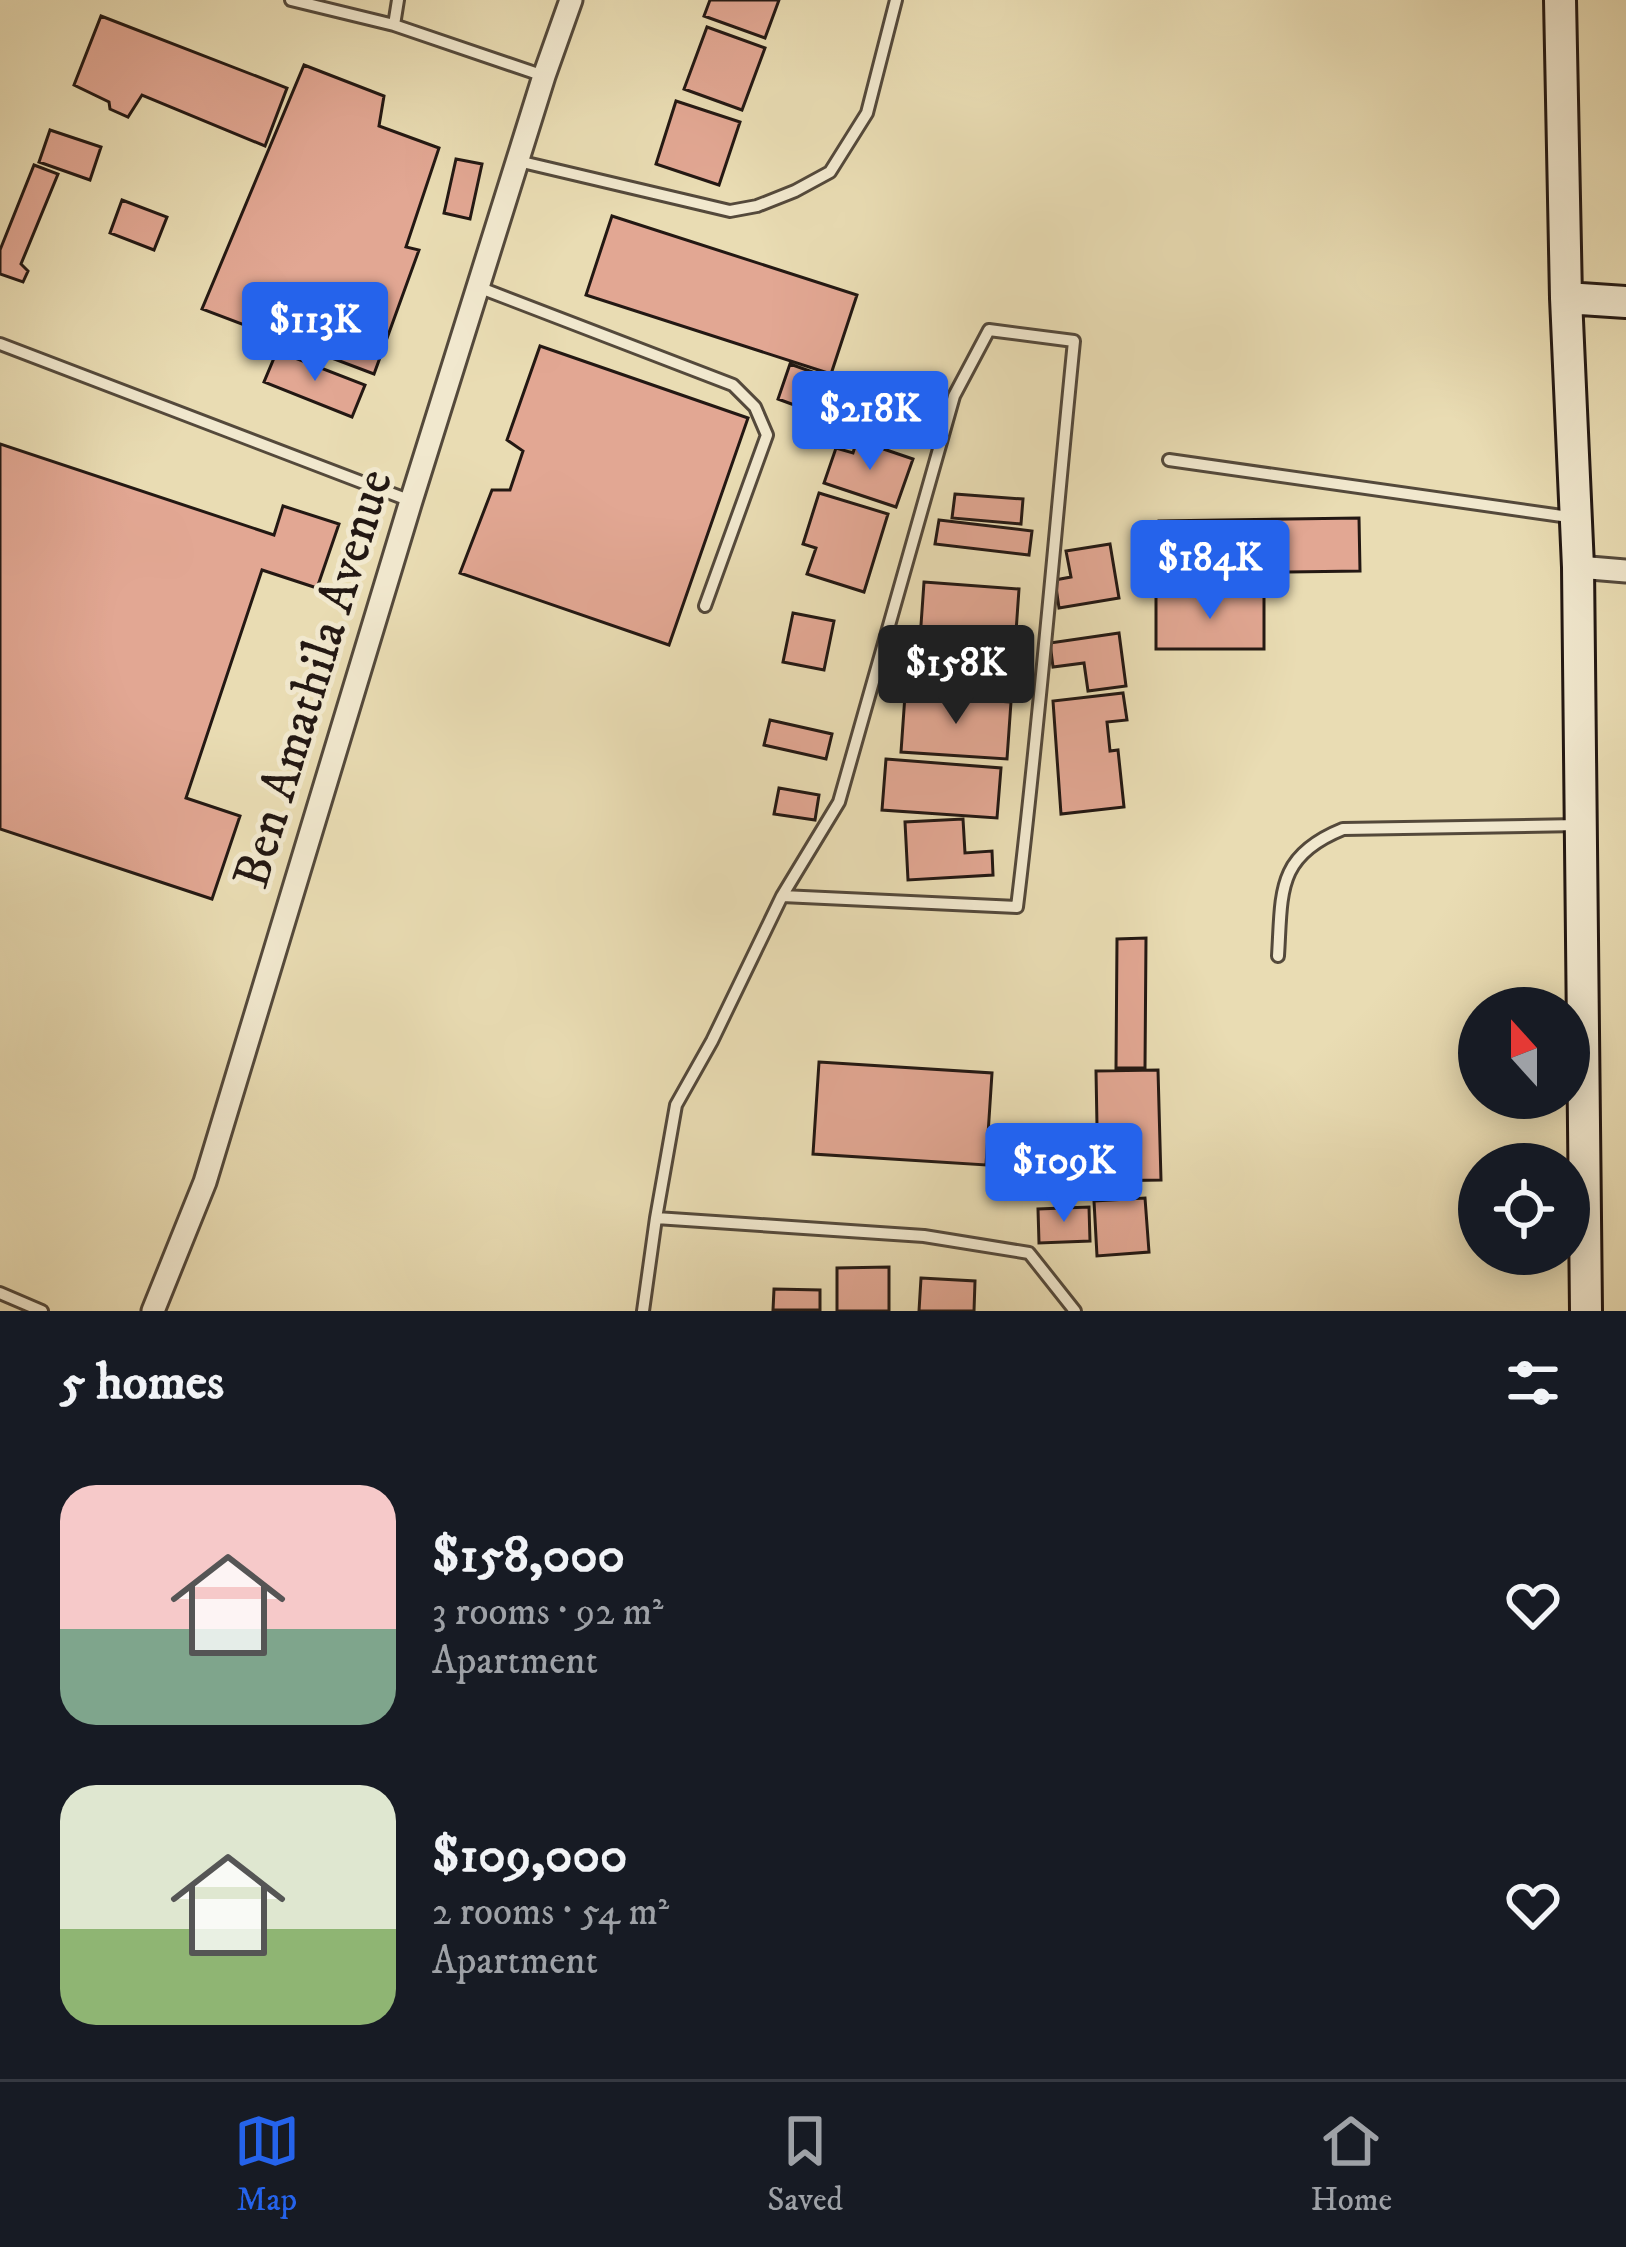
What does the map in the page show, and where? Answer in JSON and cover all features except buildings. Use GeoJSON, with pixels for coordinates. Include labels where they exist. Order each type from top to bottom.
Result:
{"type":"FeatureCollection","features":[{"type":"Feature","properties":{"kind":"street","name":"Ben Amathila Avenue"},"geometry":{"type":"LineString","coordinates":[[153,1311],[205,1182],[411,501],[571,0]]}},
{"type":"Feature","properties":{"kind":"street"},"geometry":{"type":"LineString","coordinates":[[1560,0],[1578,567],[1586,1311]]}},
{"type":"Feature","properties":{"kind":"street"},"geometry":{"type":"LineString","coordinates":[[1566,298],[1626,302]]}},
{"type":"Feature","properties":{"kind":"street"},"geometry":{"type":"LineString","coordinates":[[1578,567],[1626,571]]}},
{"type":"Feature","properties":{"kind":"lane"},"geometry":{"type":"LineString","coordinates":[[292,0],[394,25],[544,76]]}},
{"type":"Feature","properties":{"kind":"lane"},"geometry":{"type":"LineString","coordinates":[[394,25],[398,0]]}},
{"type":"Feature","properties":{"kind":"lane"},"geometry":{"type":"LineString","coordinates":[[518,161],[730,211],[795,191],[830,172],[867,113],[896,0]]}},
{"type":"Feature","properties":{"kind":"lane"},"geometry":{"type":"LineString","coordinates":[[478,287],[733,385],[755,406],[767,435],[705,606]]}},
{"type":"Feature","properties":{"kind":"lane"},"geometry":{"type":"LineString","coordinates":[[644,1311],[676,1105],[782,896],[838,802],[954,396],[989,330],[1074,340],[1036,755],[1017,907],[782,896]]}},
{"type":"Feature","properties":{"kind":"lane"},"geometry":{"type":"LineString","coordinates":[[0,344],[411,501]]}},
{"type":"Feature","properties":{"kind":"lane"},"geometry":{"type":"LineString","coordinates":[[1169,460],[1577,518]]}},
{"type":"Feature","properties":{"kind":"lane"},"geometry":{"type":"LineString","coordinates":[[1279,956],[1282,893],[1289,868],[1322,838],[1343,829],[1580,825]]}},
{"type":"Feature","properties":{"kind":"lane"},"geometry":{"type":"LineString","coordinates":[[656,1218],[924,1236],[1029,1253],[1075,1311]]}},
{"type":"Feature","properties":{"kind":"lane"},"geometry":{"type":"LineString","coordinates":[[0,1293],[42,1311]]}}]}
